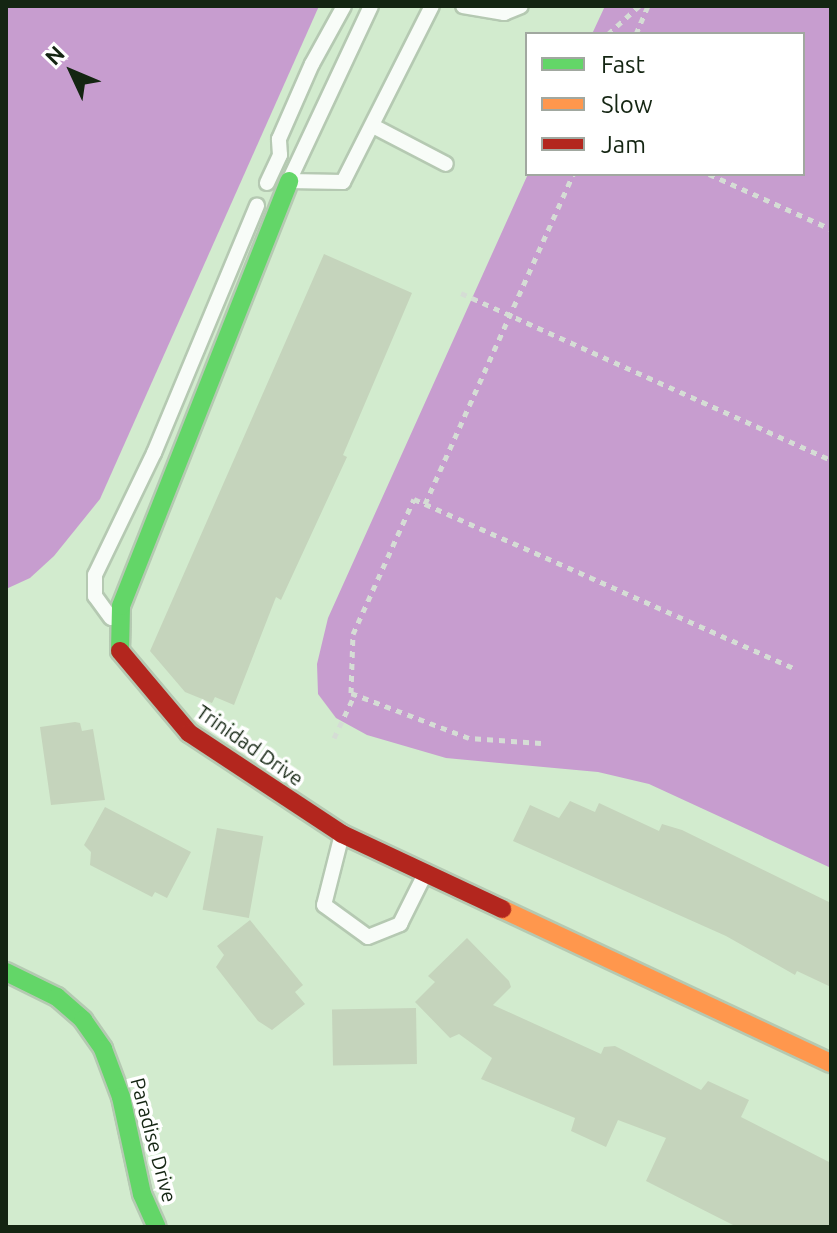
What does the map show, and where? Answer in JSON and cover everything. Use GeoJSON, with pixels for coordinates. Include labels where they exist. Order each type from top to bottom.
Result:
{"type":"FeatureCollection","features":[{"type":"Feature","properties":{"kind":"street","name":"Trinidad Drive"},"geometry":{"type":"LineString","coordinates":[[289,181],[121,606],[120,653],[189,733],[342,834],[831,1063]]}},
{"type":"Feature","properties":{"kind":"street","name":"Paradise Drive"},"geometry":{"type":"LineString","coordinates":[[6,972],[64,1002],[103,1049],[121,1097],[142,1194],[157,1227]]}},
{"type":"Feature","properties":{"kind":"lane"},"geometry":{"type":"LineString","coordinates":[[120,631],[95,596],[95,575],[154,453],[280,155],[279,139],[312,64],[344,6]]}},
{"type":"Feature","properties":{"kind":"lane"},"geometry":{"type":"LineString","coordinates":[[371,6],[289,181],[343,182],[432,6]]}},
{"type":"Feature","properties":{"kind":"lane"},"geometry":{"type":"LineString","coordinates":[[463,6],[504,13],[521,6]]}},
{"type":"Feature","properties":{"kind":"lane"},"geometry":{"type":"LineString","coordinates":[[373,126],[446,164]]}},
{"type":"Feature","properties":{"kind":"lane"},"geometry":{"type":"LineString","coordinates":[[342,834],[324,905],[368,937],[400,924],[425,873]]}},
{"type":"Feature","properties":{"kind":"path"},"geometry":{"type":"LineString","coordinates":[[610,32],[639,6]]}},
{"type":"Feature","properties":{"kind":"path"},"geometry":{"type":"LineString","coordinates":[[637,32],[648,6]]}},
{"type":"Feature","properties":{"kind":"path"},"geometry":{"type":"LineString","coordinates":[[425,504],[572,176]]}},
{"type":"Feature","properties":{"kind":"path"},"geometry":{"type":"LineString","coordinates":[[713,176],[831,229]]}},
{"type":"Feature","properties":{"kind":"path"},"geometry":{"type":"LineString","coordinates":[[461,293],[831,460]]}},
{"type":"Feature","properties":{"kind":"path"},"geometry":{"type":"LineString","coordinates":[[334,738],[355,694],[353,634],[414,499],[794,668]]}},
{"type":"Feature","properties":{"kind":"path"},"geometry":{"type":"LineString","coordinates":[[355,694],[469,738],[541,743]]}},
{"type":"Feature","properties":{"kind":"shaded area"},"geometry":{"type":"Polygon","coordinates":[[[6,6],[319,6],[100,499],[54,556],[30,578],[6,589],[6,6]]]}},
{"type":"Feature","properties":{"kind":"shaded area"},"geometry":{"type":"Polygon","coordinates":[[[605,6],[831,6],[831,868],[649,784],[598,772],[446,758],[367,735],[336,718],[318,694],[317,664],[328,618],[527,176],[805,176],[805,32],[593,32],[605,6]]]}},
{"type":"Feature","properties":{"kind":"building"},"geometry":{"type":"Polygon","coordinates":[[[324,254],[412,293],[343,455],[347,457],[281,600],[276,597],[234,705],[215,697],[212,703],[185,692],[150,651],[324,254]]]}},
{"type":"Feature","properties":{"kind":"building"},"geometry":{"type":"Polygon","coordinates":[[[80,723],[82,731],[93,729],[105,800],[51,805],[40,727],[80,723]]]}},
{"type":"Feature","properties":{"kind":"building"},"geometry":{"type":"Polygon","coordinates":[[[570,801],[595,812],[599,803],[659,831],[662,824],[682,830],[831,903],[831,987],[797,971],[795,975],[726,936],[513,841],[530,805],[559,818],[570,801]]]}},
{"type":"Feature","properties":{"kind":"building"},"geometry":{"type":"Polygon","coordinates":[[[105,807],[191,852],[167,898],[155,892],[152,897],[90,865],[91,852],[84,845],[105,807]]]}},
{"type":"Feature","properties":{"kind":"building"},"geometry":{"type":"Polygon","coordinates":[[[217,828],[263,836],[249,918],[203,910],[217,828]]]}},
{"type":"Feature","properties":{"kind":"building"},"geometry":{"type":"Polygon","coordinates":[[[250,920],[303,985],[295,992],[305,1004],[272,1030],[258,1021],[216,967],[224,955],[217,946],[250,920]]]}},
{"type":"Feature","properties":{"kind":"building"},"geometry":{"type":"Polygon","coordinates":[[[467,938],[509,981],[511,987],[493,1005],[601,1054],[604,1047],[615,1046],[701,1090],[708,1081],[749,1100],[741,1117],[831,1163],[831,1227],[737,1227],[646,1181],[666,1138],[618,1120],[606,1147],[571,1131],[575,1118],[481,1079],[492,1058],[459,1034],[450,1038],[415,1002],[435,982],[428,976],[467,938]]]}},
{"type":"Feature","properties":{"kind":"building"},"geometry":{"type":"Polygon","coordinates":[[[416,1008],[417,1064],[333,1065],[332,1009],[416,1008]]]}},
{"type":"Feature","properties":{"kind":"traffic: fast"},"geometry":{"type":"LineString","coordinates":[[120,651],[121,606],[289,181]]}},
{"type":"Feature","properties":{"kind":"traffic: fast"},"geometry":{"type":"LineString","coordinates":[[6,972],[57,997],[83,1020],[103,1049],[121,1097],[142,1194],[157,1227]]}},
{"type":"Feature","properties":{"kind":"traffic: slow"},"geometry":{"type":"LineString","coordinates":[[502,909],[831,1063]]}},
{"type":"Feature","properties":{"kind":"traffic: jam"},"geometry":{"type":"LineString","coordinates":[[120,651],[189,733],[342,834],[502,909]]}}]}
